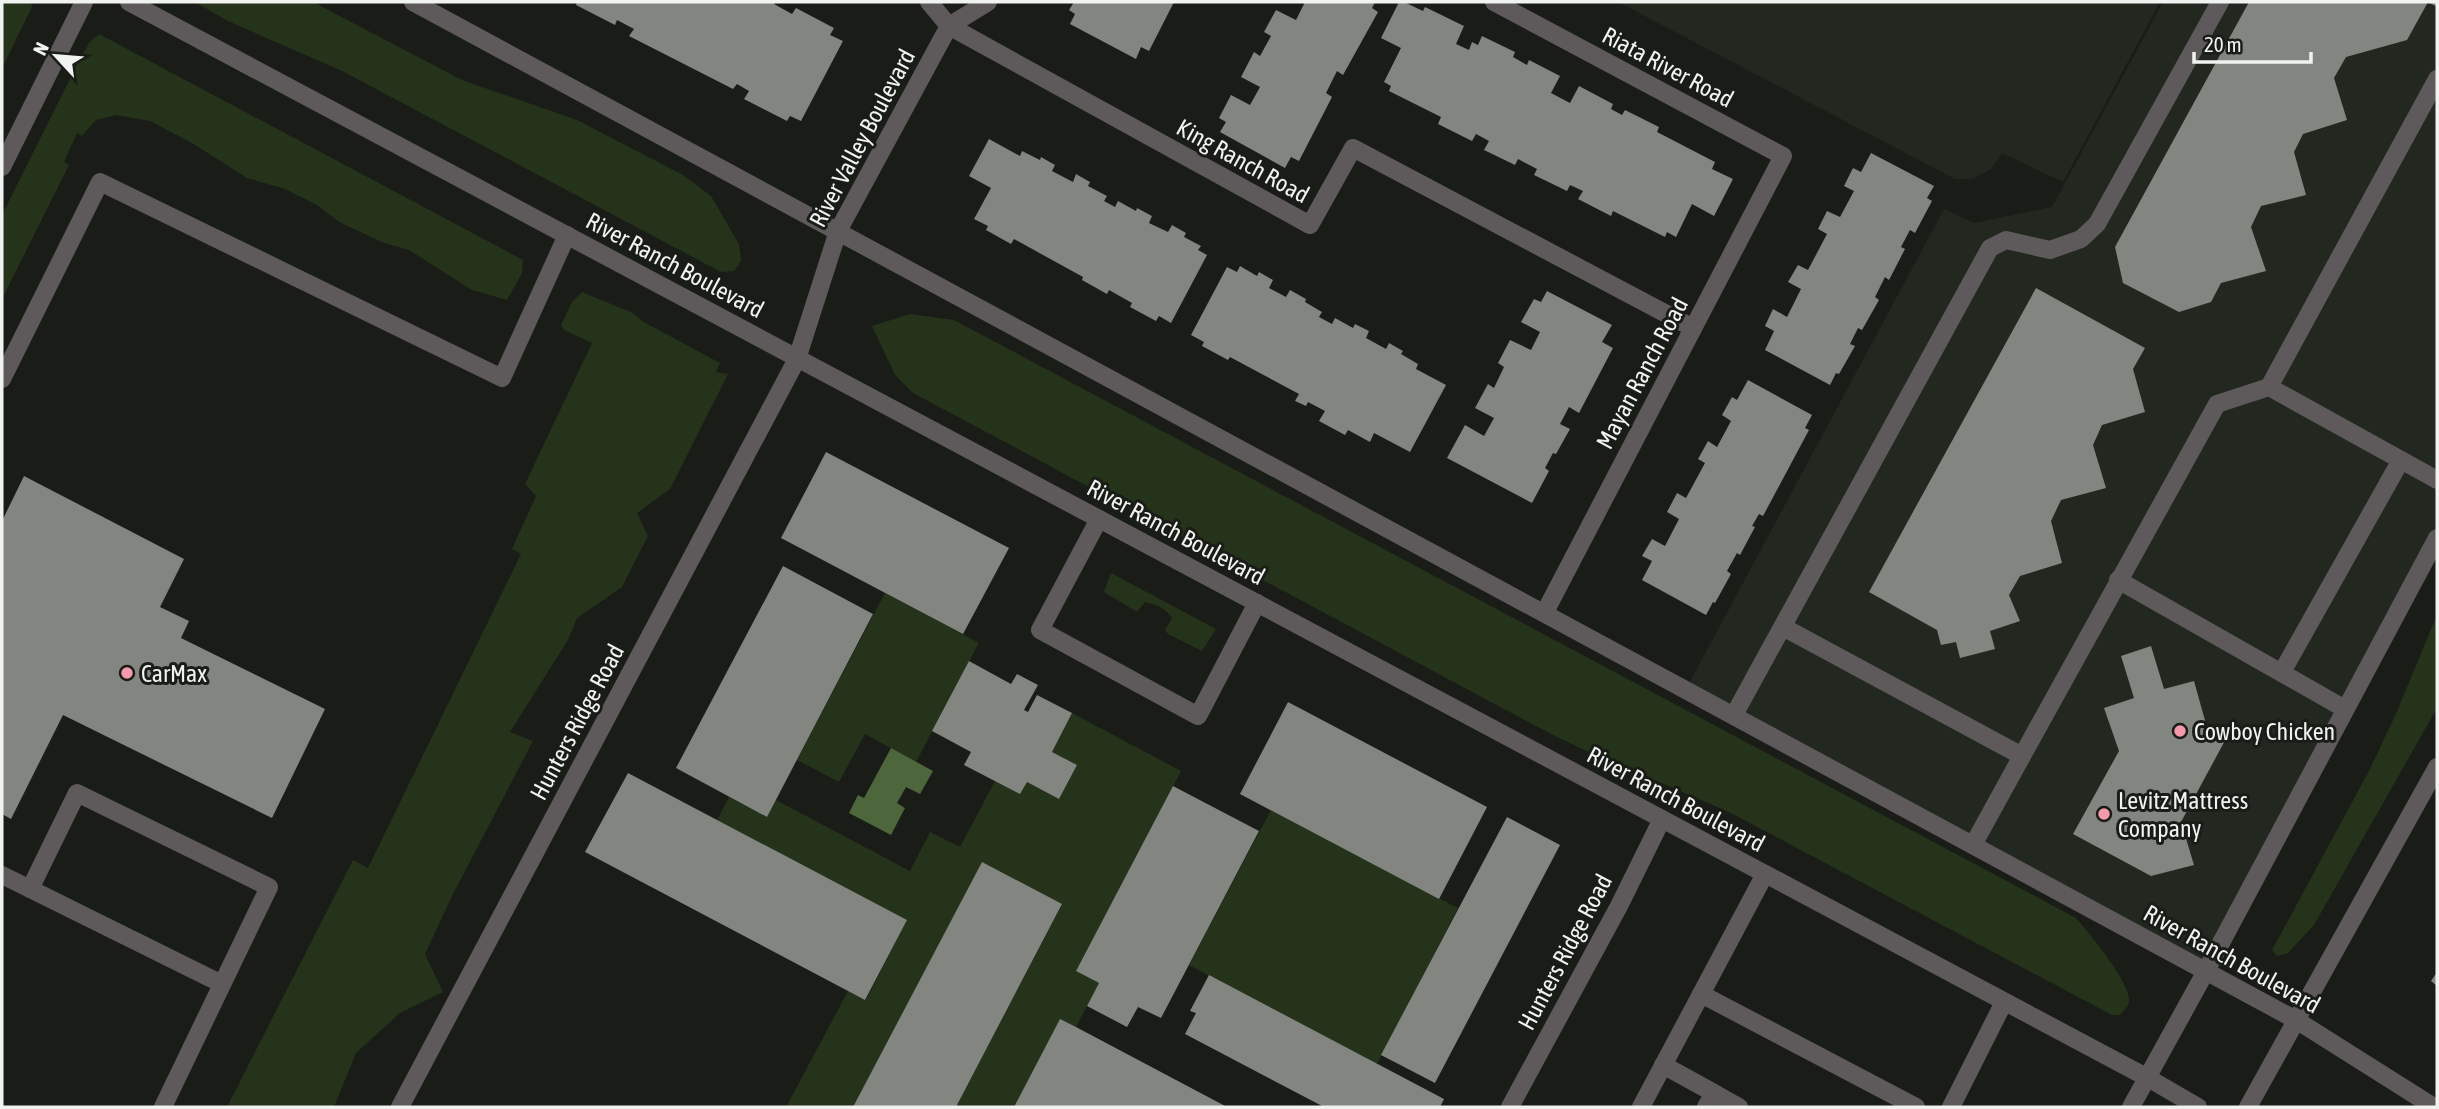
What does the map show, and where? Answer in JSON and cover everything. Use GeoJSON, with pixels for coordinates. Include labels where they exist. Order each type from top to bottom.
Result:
{"type":"FeatureCollection","features":[{"type":"Feature","properties":{"kind":"street"},"geometry":{"type":"LineString","coordinates":[[2,167],[84,2]]}},
{"type":"Feature","properties":{"kind":"street","name":"River Ranch Boulevard"},"geometry":{"type":"LineString","coordinates":[[129,2],[2199,1107]]}},
{"type":"Feature","properties":{"kind":"street","name":"River Ranch Boulevard"},"geometry":{"type":"LineString","coordinates":[[413,2],[2207,971],[2296,1020],[2434,1107]]}},
{"type":"Feature","properties":{"kind":"street","name":"King Ranch Road"},"geometry":{"type":"LineString","coordinates":[[929,2],[949,26],[1310,225],[1353,148],[1693,328]]}},
{"type":"Feature","properties":{"kind":"street","name":"River Valley Boulevard"},"geometry":{"type":"LineString","coordinates":[[797,359],[838,231],[949,26],[988,2]]}},
{"type":"Feature","properties":{"kind":"street","name":"Riata River Road"},"geometry":{"type":"LineString","coordinates":[[1494,2],[1783,156]]}},
{"type":"Feature","properties":{"kind":"street"},"geometry":{"type":"LineString","coordinates":[[1734,715],[1990,248],[2006,240],[2050,250],[2081,239],[2097,224],[2220,2]]}},
{"type":"Feature","properties":{"kind":"street"},"geometry":{"type":"LineString","coordinates":[[1973,845],[2217,404],[2269,387],[2437,79]]}},
{"type":"Feature","properties":{"kind":"street","name":"Mayan Ranch Road"},"geometry":{"type":"LineString","coordinates":[[1545,612],[1783,156]]}},
{"type":"Feature","properties":{"kind":"street"},"geometry":{"type":"LineString","coordinates":[[2,379],[100,182],[502,378],[567,235]]}},
{"type":"Feature","properties":{"kind":"street","name":"Hunters Ridge Road"},"geometry":{"type":"LineString","coordinates":[[400,1107],[797,359]]}},
{"type":"Feature","properties":{"kind":"street"},"geometry":{"type":"LineString","coordinates":[[2269,387],[2437,480]]}},
{"type":"Feature","properties":{"kind":"street"},"geometry":{"type":"LineString","coordinates":[[2282,672],[2400,460]]}},
{"type":"Feature","properties":{"kind":"street"},"geometry":{"type":"LineString","coordinates":[[1099,519],[1040,630],[1198,716],[1256,603]]}},
{"type":"Feature","properties":{"kind":"street"},"geometry":{"type":"LineString","coordinates":[[2131,1107],[2207,971],[2437,538]]}},
{"type":"Feature","properties":{"kind":"street"},"geometry":{"type":"LineString","coordinates":[[2119,580],[2346,709]]}},
{"type":"Feature","properties":{"kind":"street"},"geometry":{"type":"LineString","coordinates":[[1783,627],[2022,756]]}},
{"type":"Feature","properties":{"kind":"street"},"geometry":{"type":"LineString","coordinates":[[2248,1107],[2437,767]]}},
{"type":"Feature","properties":{"kind":"street"},"geometry":{"type":"LineString","coordinates":[[30,889],[77,793],[269,887],[163,1107]]}},
{"type":"Feature","properties":{"kind":"street","name":"Hunters Ridge Road"},"geometry":{"type":"LineString","coordinates":[[1510,1107],[1619,906],[1662,819]]}},
{"type":"Feature","properties":{"kind":"street"},"geometry":{"type":"LineString","coordinates":[[1641,1107],[1765,874]]}},
{"type":"Feature","properties":{"kind":"street"},"geometry":{"type":"LineString","coordinates":[[2,875],[222,984]]}},
{"type":"Feature","properties":{"kind":"street"},"geometry":{"type":"LineString","coordinates":[[1701,994],[1916,1107]]}},
{"type":"Feature","properties":{"kind":"street"},"geometry":{"type":"LineString","coordinates":[[1951,1107],[2004,1002]]}},
{"type":"Feature","properties":{"kind":"street"},"geometry":{"type":"LineString","coordinates":[[1663,1065],[1710,1100],[1739,1107]]}},
{"type":"Feature","properties":{"kind":"shaded area"},"geometry":{"type":"Polygon","coordinates":[[[2,2],[31,2],[32,7],[2,68],[2,2]]]}},
{"type":"Feature","properties":{"kind":"shaded area"},"geometry":{"type":"Polygon","coordinates":[[[195,2],[313,2],[462,80],[577,120],[683,175],[711,196],[739,244],[741,261],[734,271],[721,272],[342,71],[228,21],[195,2]]]}},
{"type":"Feature","properties":{"kind":"shaded area"},"geometry":{"type":"Polygon","coordinates":[[[1618,2],[2160,2],[2063,182],[2002,153],[1991,169],[1973,179],[1955,179],[1618,2]]]}},
{"type":"Feature","properties":{"kind":"shaded area"},"geometry":{"type":"Polygon","coordinates":[[[2163,2],[2437,2],[2437,538],[2206,971],[1686,689],[1944,209],[1974,223],[2052,207],[2163,2]]]}},
{"type":"Feature","properties":{"kind":"shaded area"},"geometry":{"type":"Polygon","coordinates":[[[99,34],[523,260],[522,273],[507,300],[472,290],[409,250],[384,243],[339,222],[317,205],[285,189],[247,178],[192,143],[150,121],[116,115],[96,120],[82,136],[77,133],[64,162],[69,165],[2,299],[2,215],[78,63],[89,43],[99,34]]]}},
{"type":"Feature","properties":{"kind":"shaded area"},"geometry":{"type":"Polygon","coordinates":[[[582,292],[633,313],[642,321],[720,363],[716,372],[728,374],[670,489],[637,513],[648,536],[622,587],[577,618],[568,640],[510,732],[533,741],[451,898],[425,954],[443,992],[400,1013],[356,1053],[334,1107],[227,1107],[353,860],[368,868],[521,554],[512,549],[536,496],[525,484],[592,343],[564,330],[561,325],[572,302],[582,292]]]}},
{"type":"Feature","properties":{"kind":"shaded area"},"geometry":{"type":"Polygon","coordinates":[[[910,314],[954,320],[2076,918],[2123,982],[2128,993],[2128,1005],[2120,1015],[2112,1015],[1731,813],[1551,734],[913,393],[895,375],[872,326],[910,314]]]}},
{"type":"Feature","properties":{"kind":"shaded area"},"geometry":{"type":"Polygon","coordinates":[[[1111,573],[1216,629],[1202,651],[1168,634],[1165,630],[1172,618],[1160,607],[1145,602],[1137,612],[1104,592],[1111,573]]]}},
{"type":"Feature","properties":{"kind":"shaded area"},"geometry":{"type":"Polygon","coordinates":[[[885,593],[979,643],[916,762],[865,734],[839,782],[797,760],[885,593]]]}},
{"type":"Feature","properties":{"kind":"shaded area"},"geometry":{"type":"Polygon","coordinates":[[[2437,615],[2437,708],[2314,925],[2288,953],[2277,956],[2272,950],[2369,771],[2437,615]]]}},
{"type":"Feature","properties":{"kind":"shaded area"},"geometry":{"type":"Polygon","coordinates":[[[1072,713],[1181,771],[1076,971],[1099,983],[1076,1027],[1060,1020],[1014,1107],[956,1107],[1062,905],[982,863],[853,1107],[786,1107],[848,991],[866,1000],[907,920],[717,820],[729,797],[767,817],[776,800],[910,871],[930,832],[960,847],[995,781],[1027,782],[1059,799],[1077,765],[1052,752],[1072,713]]]}},
{"type":"Feature","properties":{"kind":"shaded area"},"geometry":{"type":"Polygon","coordinates":[[[891,748],[933,771],[920,794],[906,787],[897,803],[905,808],[891,835],[849,813],[858,795],[864,798],[891,748]]]}},
{"type":"Feature","properties":{"kind":"shaded area"},"geometry":{"type":"Polygon","coordinates":[[[1271,810],[1458,908],[1377,1064],[1189,965],[1271,810]]]}},
{"type":"Feature","properties":{"kind":"building"},"geometry":{"type":"Polygon","coordinates":[[[577,2],[776,2],[774,4],[792,14],[796,8],[834,28],[830,35],[843,41],[801,121],[790,116],[787,121],[744,99],[749,91],[737,84],[733,89],[629,36],[634,29],[617,20],[615,25],[576,5],[577,2]]]}},
{"type":"Feature","properties":{"kind":"building"},"geometry":{"type":"Polygon","coordinates":[[[1074,2],[1174,2],[1149,51],[1141,47],[1136,59],[1070,24],[1075,14],[1069,10],[1074,2]]]}},
{"type":"Feature","properties":{"kind":"building"},"geometry":{"type":"Polygon","coordinates":[[[1305,2],[1375,2],[1372,8],[1378,12],[1343,75],[1337,71],[1326,93],[1332,97],[1299,161],[1291,157],[1285,168],[1220,132],[1226,122],[1219,118],[1231,95],[1250,105],[1260,87],[1241,77],[1254,52],[1260,56],[1271,36],[1264,32],[1276,10],[1296,20],[1305,2]]]}},
{"type":"Feature","properties":{"kind":"building"},"geometry":{"type":"Polygon","coordinates":[[[1399,2],[1423,11],[1425,7],[1464,26],[1456,44],[1469,50],[1472,42],[1478,45],[1482,36],[1515,52],[1513,57],[1527,65],[1529,60],[1560,76],[1551,93],[1570,103],[1579,86],[1613,104],[1611,109],[1622,115],[1625,110],[1659,127],[1657,132],[1715,162],[1712,169],[1733,179],[1714,216],[1692,204],[1676,237],[1667,232],[1665,237],[1613,211],[1611,216],[1578,199],[1583,191],[1570,185],[1567,191],[1534,175],[1537,169],[1518,159],[1515,165],[1484,150],[1489,141],[1476,134],[1472,141],[1438,124],[1441,117],[1389,91],[1391,86],[1384,82],[1401,48],[1381,38],[1399,2]]]}},
{"type":"Feature","properties":{"kind":"building"},"geometry":{"type":"Polygon","coordinates":[[[2249,2],[2428,2],[2407,40],[2346,57],[2334,78],[2347,120],[2303,134],[2294,152],[2306,195],[2261,206],[2251,227],[2266,271],[2221,283],[2211,302],[2179,312],[2123,283],[2115,247],[2249,2]]]}},
{"type":"Feature","properties":{"kind":"building"},"geometry":{"type":"Polygon","coordinates":[[[989,139],[1020,156],[1022,151],[1040,160],[1041,157],[1055,165],[1052,171],[1073,182],[1076,174],[1090,182],[1088,186],[1107,196],[1104,201],[1115,207],[1118,201],[1136,211],[1137,208],[1152,216],[1149,223],[1168,232],[1172,225],[1186,233],[1184,237],[1201,246],[1198,250],[1207,255],[1171,323],[1159,316],[1156,321],[1130,307],[1132,303],[1109,290],[1107,294],[1082,280],[1083,277],[1014,239],[1011,244],[986,230],[988,226],[974,219],[991,188],[969,176],[989,139]]]}},
{"type":"Feature","properties":{"kind":"building"},"geometry":{"type":"Polygon","coordinates":[[[1871,153],[1934,186],[1927,198],[1932,201],[1915,233],[1910,230],[1901,247],[1905,249],[1889,280],[1885,277],[1875,297],[1879,300],[1862,330],[1858,328],[1850,344],[1855,346],[1830,385],[1765,350],[1774,331],[1765,326],[1773,309],[1787,317],[1801,289],[1788,282],[1798,265],[1808,270],[1827,234],[1818,229],[1827,211],[1840,217],[1854,191],[1844,186],[1853,168],[1861,172],[1871,153]]]}},
{"type":"Feature","properties":{"kind":"building"},"geometry":{"type":"Polygon","coordinates":[[[1240,266],[1257,276],[1259,272],[1273,280],[1269,288],[1286,297],[1290,290],[1306,299],[1305,302],[1322,312],[1319,317],[1332,324],[1335,318],[1353,328],[1355,324],[1369,331],[1366,338],[1386,349],[1389,343],[1403,351],[1401,354],[1418,364],[1416,369],[1446,385],[1410,452],[1374,433],[1370,442],[1348,430],[1345,435],[1319,421],[1325,411],[1308,402],[1306,406],[1295,401],[1299,394],[1230,357],[1228,360],[1202,346],[1204,342],[1191,335],[1227,267],[1237,272],[1240,266]]]}},
{"type":"Feature","properties":{"kind":"building"},"geometry":{"type":"Polygon","coordinates":[[[2036,288],[2145,348],[2133,369],[2145,412],[2102,425],[2093,445],[2106,488],[2061,500],[2051,521],[2062,563],[2020,576],[2009,595],[2020,621],[1990,631],[1995,649],[1960,658],[1956,642],[1941,645],[1937,630],[1869,592],[2036,288]]]}},
{"type":"Feature","properties":{"kind":"building"},"geometry":{"type":"Polygon","coordinates":[[[1547,291],[1612,325],[1602,342],[1613,348],[1579,413],[1569,407],[1560,424],[1570,429],[1545,468],[1549,471],[1532,503],[1447,458],[1465,425],[1484,436],[1494,418],[1475,408],[1488,384],[1494,388],[1504,367],[1498,363],[1510,340],[1531,350],[1540,332],[1521,322],[1534,299],[1541,302],[1547,291]]]}},
{"type":"Feature","properties":{"kind":"building"},"geometry":{"type":"Polygon","coordinates":[[[1748,380],[1812,415],[1805,428],[1809,430],[1763,516],[1759,514],[1752,526],[1755,527],[1740,555],[1737,553],[1727,571],[1731,574],[1706,615],[1642,580],[1652,561],[1642,556],[1652,539],[1665,546],[1679,519],[1667,512],[1677,493],[1686,498],[1705,463],[1698,459],[1708,441],[1717,447],[1731,421],[1722,415],[1732,397],[1737,400],[1748,380]]]}},
{"type":"Feature","properties":{"kind":"building"},"geometry":{"type":"Polygon","coordinates":[[[826,452],[1009,548],[963,634],[781,538],[826,452]]]}},
{"type":"Feature","properties":{"kind":"building","name":"CarMax"},"geometry":{"type":"Polygon","coordinates":[[[24,476],[184,559],[160,607],[189,621],[181,638],[325,709],[272,818],[63,715],[11,819],[2,814],[2,521],[24,476]]]}},
{"type":"Feature","properties":{"kind":"building"},"geometry":{"type":"Polygon","coordinates":[[[783,566],[873,614],[767,817],[676,768],[783,566]]]}},
{"type":"Feature","properties":{"kind":"building"},"geometry":{"type":"Polygon","coordinates":[[[2151,646],[2164,689],[2194,681],[2206,724],[2228,735],[2181,822],[2194,865],[2151,876],[2073,834],[2119,751],[2104,708],[2134,698],[2121,656],[2151,646]]]}},
{"type":"Feature","properties":{"kind":"building"},"geometry":{"type":"Polygon","coordinates":[[[969,661],[1011,684],[1017,674],[1038,685],[1024,710],[1028,712],[1037,695],[1072,713],[1052,752],[1077,765],[1059,799],[1027,782],[1020,794],[964,765],[971,752],[932,731],[969,661]]]}},
{"type":"Feature","properties":{"kind":"building"},"geometry":{"type":"Polygon","coordinates":[[[1288,702],[1487,807],[1439,899],[1240,794],[1288,702]]]}},
{"type":"Feature","properties":{"kind":"building"},"geometry":{"type":"Polygon","coordinates":[[[628,773],[907,920],[865,1000],[585,852],[628,773]]]}},
{"type":"Feature","properties":{"kind":"building"},"geometry":{"type":"Polygon","coordinates":[[[1173,786],[1259,831],[1161,1018],[1138,1007],[1127,1027],[1087,1006],[1099,983],[1076,971],[1173,786]]]}},
{"type":"Feature","properties":{"kind":"building"},"geometry":{"type":"Polygon","coordinates":[[[1507,817],[1560,845],[1435,1083],[1381,1055],[1507,817]]]}},
{"type":"Feature","properties":{"kind":"building"},"geometry":{"type":"Polygon","coordinates":[[[982,862],[1062,904],[956,1107],[853,1107],[982,862]]]}},
{"type":"Feature","properties":{"kind":"building"},"geometry":{"type":"Polygon","coordinates":[[[2437,972],[2437,986],[2431,981],[2437,972]]]}},
{"type":"Feature","properties":{"kind":"building"},"geometry":{"type":"Polygon","coordinates":[[[1209,975],[1444,1099],[1440,1107],[1324,1107],[1185,1034],[1196,1013],[1190,1011],[1209,975]]]}},
{"type":"Feature","properties":{"kind":"building"},"geometry":{"type":"Polygon","coordinates":[[[1060,1019],[1076,1027],[1227,1107],[1014,1107],[1060,1019]]]}},
{"type":"Feature","properties":{"kind":"place","name":"CarMax"},"geometry":{"type":"Point","coordinates":[127,673]}},
{"type":"Feature","properties":{"kind":"place","name":"Cowboy Chicken"},"geometry":{"type":"Point","coordinates":[2180,731]}},
{"type":"Feature","properties":{"kind":"place","name":"Levitz Mattress Company"},"geometry":{"type":"Point","coordinates":[2104,814]}}]}
